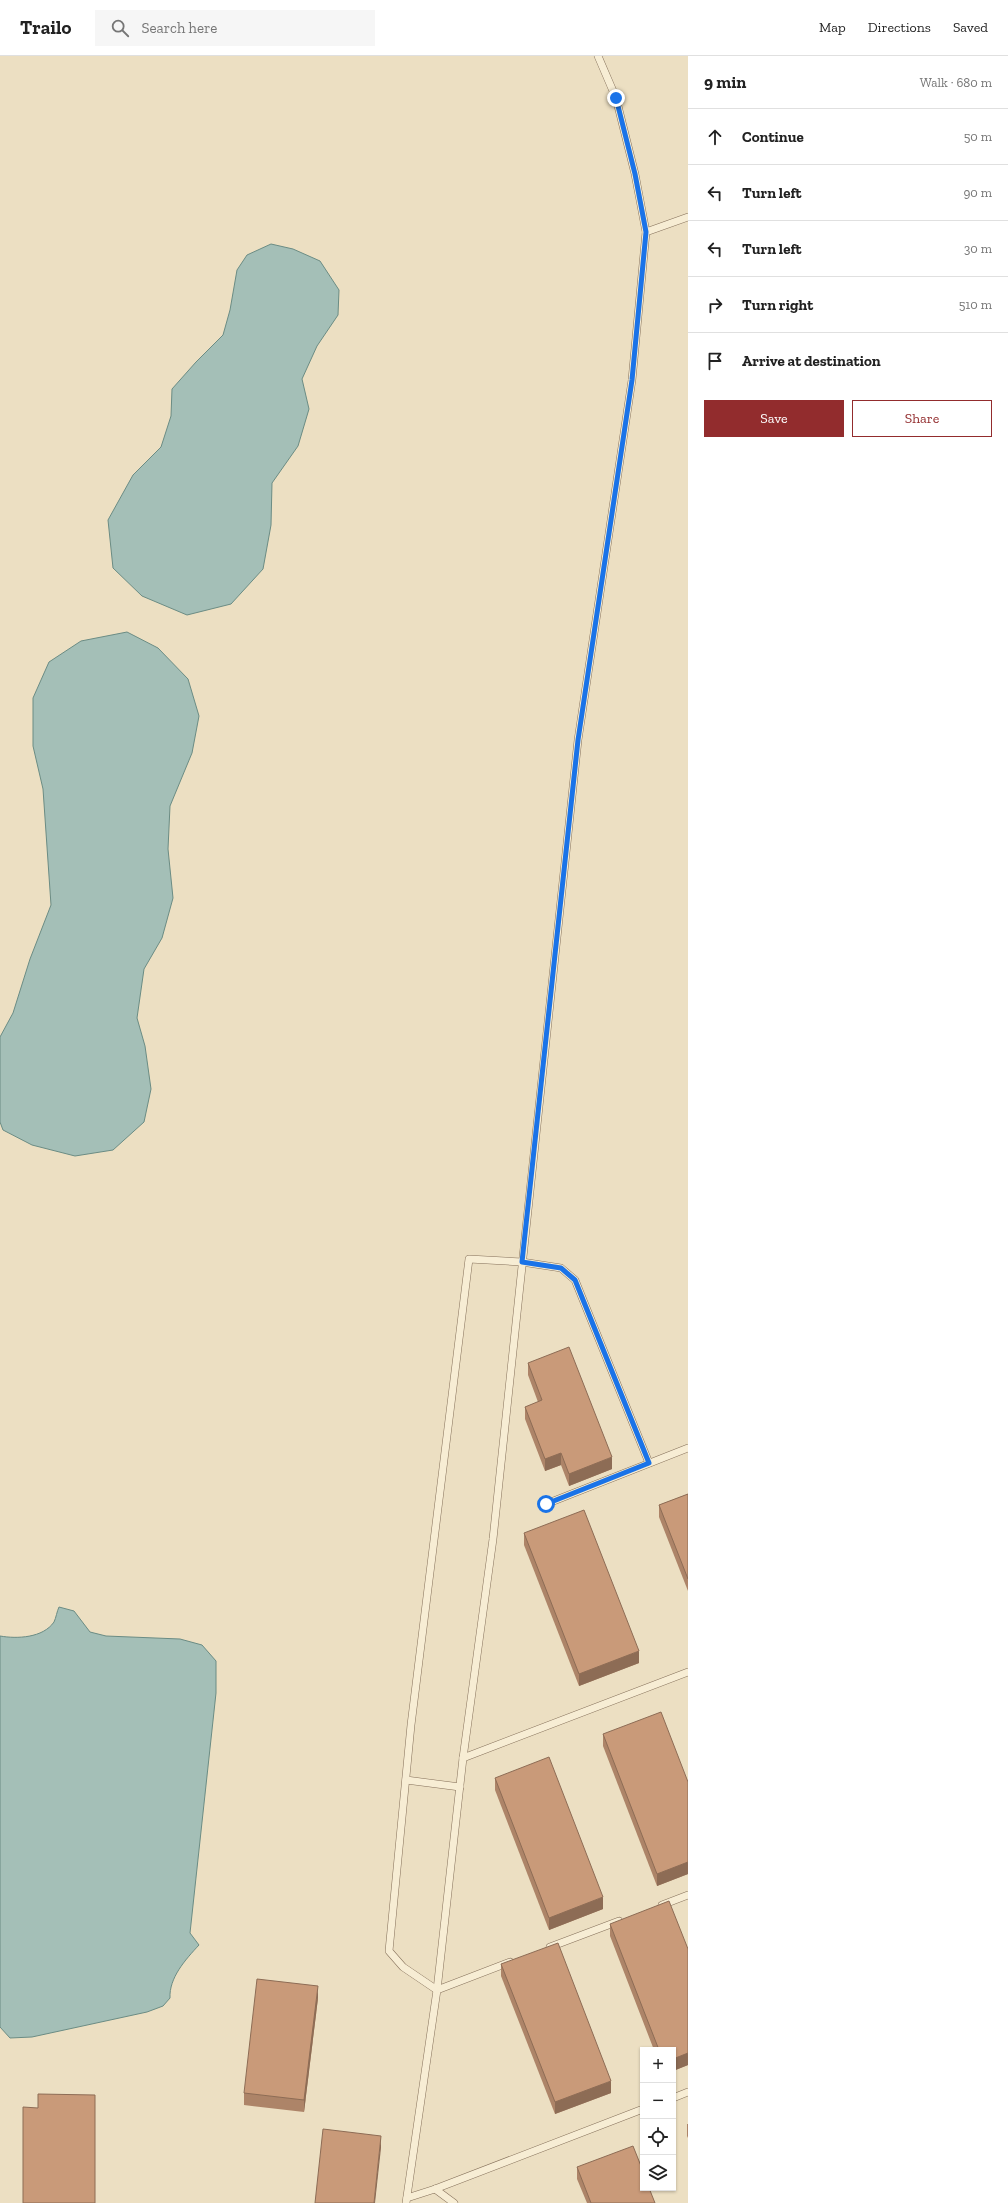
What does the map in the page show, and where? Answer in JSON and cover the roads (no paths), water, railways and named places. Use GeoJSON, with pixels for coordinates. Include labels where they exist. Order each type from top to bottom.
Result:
{"type":"FeatureCollection","features":[{"type":"Feature","properties":{"kind":"lane"},"geometry":{"type":"LineString","coordinates":[[598,56],[616,98],[635,174],[646,232],[632,380],[578,740],[493,1539],[463,1758],[437,1990],[406,2200],[640,2110]]}},
{"type":"Feature","properties":{"kind":"lane"},"geometry":{"type":"LineString","coordinates":[[646,232],[688,217]]}},
{"type":"Feature","properties":{"kind":"lane"},"geometry":{"type":"LineString","coordinates":[[437,1990],[403,1967],[390,1951],[411,1725],[469,1259],[522,1262],[561,1268],[575,1280],[649,1463]]}},
{"type":"Feature","properties":{"kind":"lane"},"geometry":{"type":"LineString","coordinates":[[546,1504],[688,1448]]}},
{"type":"Feature","properties":{"kind":"lane"},"geometry":{"type":"LineString","coordinates":[[463,1758],[688,1672]]}},
{"type":"Feature","properties":{"kind":"lane"},"geometry":{"type":"LineString","coordinates":[[406,1780],[460,1787]]}},
{"type":"Feature","properties":{"kind":"lane"},"geometry":{"type":"LineString","coordinates":[[651,1909],[688,1895]]}},
{"type":"Feature","properties":{"kind":"lane"},"geometry":{"type":"LineString","coordinates":[[540,1951],[629,1917]]}},
{"type":"Feature","properties":{"kind":"lane"},"geometry":{"type":"LineString","coordinates":[[437,1990],[518,1959]]}},
{"type":"Feature","properties":{"kind":"lane"},"geometry":{"type":"LineString","coordinates":[[676,2097],[688,2092]]}},
{"type":"Feature","properties":{"kind":"lane"},"geometry":{"type":"LineString","coordinates":[[435,2189],[454,2203]]}},
{"type":"Feature","properties":{"kind":"water"},"geometry":{"type":"Polygon","coordinates":[[[271,244],[293,249],[320,261],[339,290],[338,315],[317,346],[302,379],[309,409],[298,446],[272,483],[271,525],[263,569],[231,604],[187,615],[142,596],[113,568],[108,520],[133,475],[161,447],[171,416],[172,389],[223,335],[230,310],[237,270],[247,255],[271,244]]]}},
{"type":"Feature","properties":{"kind":"water"},"geometry":{"type":"Polygon","coordinates":[[[127,632],[158,648],[188,679],[199,716],[192,753],[170,806],[168,849],[173,898],[162,938],[144,969],[137,1018],[145,1046],[151,1089],[144,1122],[113,1150],[75,1156],[32,1145],[3,1130],[0,1122],[0,1037],[13,1013],[30,959],[51,905],[43,789],[33,746],[33,698],[49,662],[81,641],[127,632]]]}},
{"type":"Feature","properties":{"kind":"water"},"geometry":{"type":"Polygon","coordinates":[[[59,1607],[74,1611],[90,1632],[106,1636],[180,1639],[202,1645],[216,1661],[216,1693],[190,1933],[199,1945],[188,1957],[175,1976],[170,1991],[170,1998],[163,2006],[147,2012],[32,2037],[10,2038],[0,2027],[0,1636],[22,1637],[37,1634],[49,1627],[54,1622],[59,1607]]]}}]}
